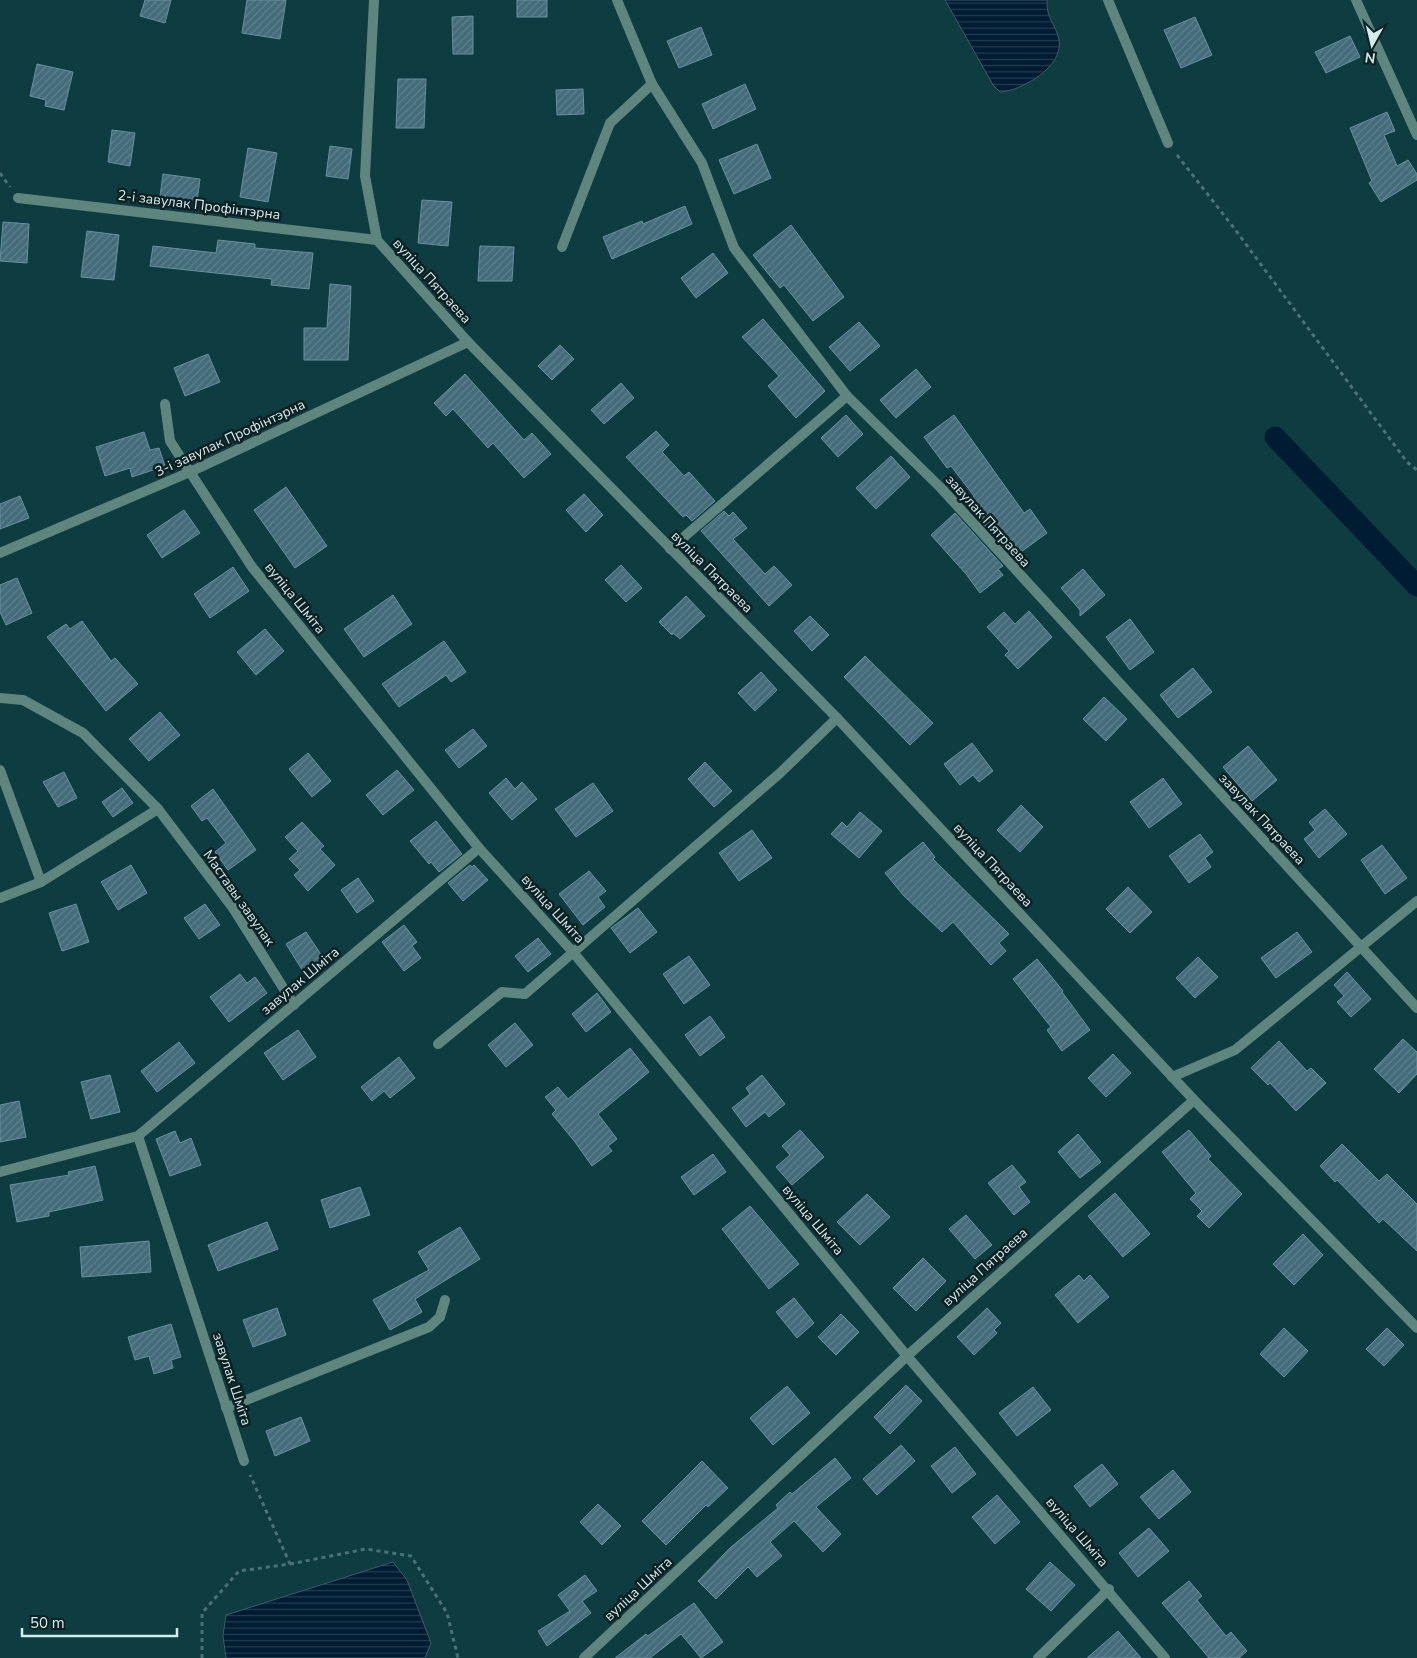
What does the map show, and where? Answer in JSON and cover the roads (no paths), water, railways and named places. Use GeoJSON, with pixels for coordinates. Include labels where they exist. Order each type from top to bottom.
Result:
{"type":"FeatureCollection","features":[{"type":"Feature","properties":{"kind":"street","name":"вуліца Пятраева"},"geometry":{"type":"LineString","coordinates":[[374,0],[365,176],[377,240],[468,342],[837,718],[1172,1077],[1417,1328]]}},
{"type":"Feature","properties":{"kind":"street","name":"завулак Пятраева"},"geometry":{"type":"LineString","coordinates":[[617,0],[652,84],[702,163],[734,248],[847,396],[940,487],[1417,1008]]}},
{"type":"Feature","properties":{"kind":"street"},"geometry":{"type":"LineString","coordinates":[[1108,0],[1168,143]]}},
{"type":"Feature","properties":{"kind":"street"},"geometry":{"type":"LineString","coordinates":[[1356,0],[1417,135]]}},
{"type":"Feature","properties":{"kind":"street"},"geometry":{"type":"LineString","coordinates":[[562,246],[610,123],[652,84]]}},
{"type":"Feature","properties":{"kind":"street","name":"2-і завулак Профінтэрна"},"geometry":{"type":"LineString","coordinates":[[18,198],[377,240]]}},
{"type":"Feature","properties":{"kind":"street","name":"3-і завулак Профінтэрна"},"geometry":{"type":"LineString","coordinates":[[0,553],[190,472],[468,342]]}},
{"type":"Feature","properties":{"kind":"street"},"geometry":{"type":"LineString","coordinates":[[670,549],[847,396]]}},
{"type":"Feature","properties":{"kind":"street","name":"вуліца Шміта"},"geometry":{"type":"LineString","coordinates":[[165,404],[170,441],[252,566],[480,848],[572,951],[907,1356],[1109,1589],[1165,1658]]}},
{"type":"Feature","properties":{"kind":"street","name":"Маставы завулак"},"geometry":{"type":"LineString","coordinates":[[0,698],[23,700],[83,733],[158,809],[233,908],[294,1005]]}},
{"type":"Feature","properties":{"kind":"street"},"geometry":{"type":"LineString","coordinates":[[438,1044],[502,992],[525,994],[572,951],[779,774],[837,718]]}},
{"type":"Feature","properties":{"kind":"street"},"geometry":{"type":"LineString","coordinates":[[0,770],[41,882]]}},
{"type":"Feature","properties":{"kind":"street"},"geometry":{"type":"LineString","coordinates":[[0,898],[41,882],[158,809]]}},
{"type":"Feature","properties":{"kind":"street","name":"завулак Шміта"},"geometry":{"type":"LineString","coordinates":[[0,1172],[138,1136],[480,848]]}},
{"type":"Feature","properties":{"kind":"street"},"geometry":{"type":"LineString","coordinates":[[1172,1077],[1235,1050],[1417,901]]}},
{"type":"Feature","properties":{"kind":"street","name":"вуліца Пятраева"},"geometry":{"type":"LineString","coordinates":[[907,1356],[1194,1100]]}},
{"type":"Feature","properties":{"kind":"street","name":"завулак Шміта"},"geometry":{"type":"LineString","coordinates":[[138,1136],[244,1461]]}},
{"type":"Feature","properties":{"kind":"street"},"geometry":{"type":"LineString","coordinates":[[226,1408],[429,1327],[440,1317],[445,1300]]}},
{"type":"Feature","properties":{"kind":"street","name":"вуліца Шміта"},"geometry":{"type":"LineString","coordinates":[[584,1658],[907,1356]]}},
{"type":"Feature","properties":{"kind":"street"},"geometry":{"type":"LineString","coordinates":[[1038,1658],[1109,1589]]}},
{"type":"Feature","properties":{"kind":"water"},"geometry":{"type":"Polygon","coordinates":[[[945,0],[1047,0],[1048,12],[1059,40],[1059,50],[1055,59],[1039,76],[1029,82],[1009,91],[1000,92],[993,85],[945,0]]]}},
{"type":"Feature","properties":{"kind":"water"},"geometry":{"type":"Polygon","coordinates":[[[393,1562],[407,1580],[431,1643],[425,1658],[226,1658],[223,1636],[226,1615],[393,1562]]]}},
{"type":"Feature","properties":{"kind":"waterway"},"geometry":{"type":"LineString","coordinates":[[1275,437],[1417,586]]}}]}
